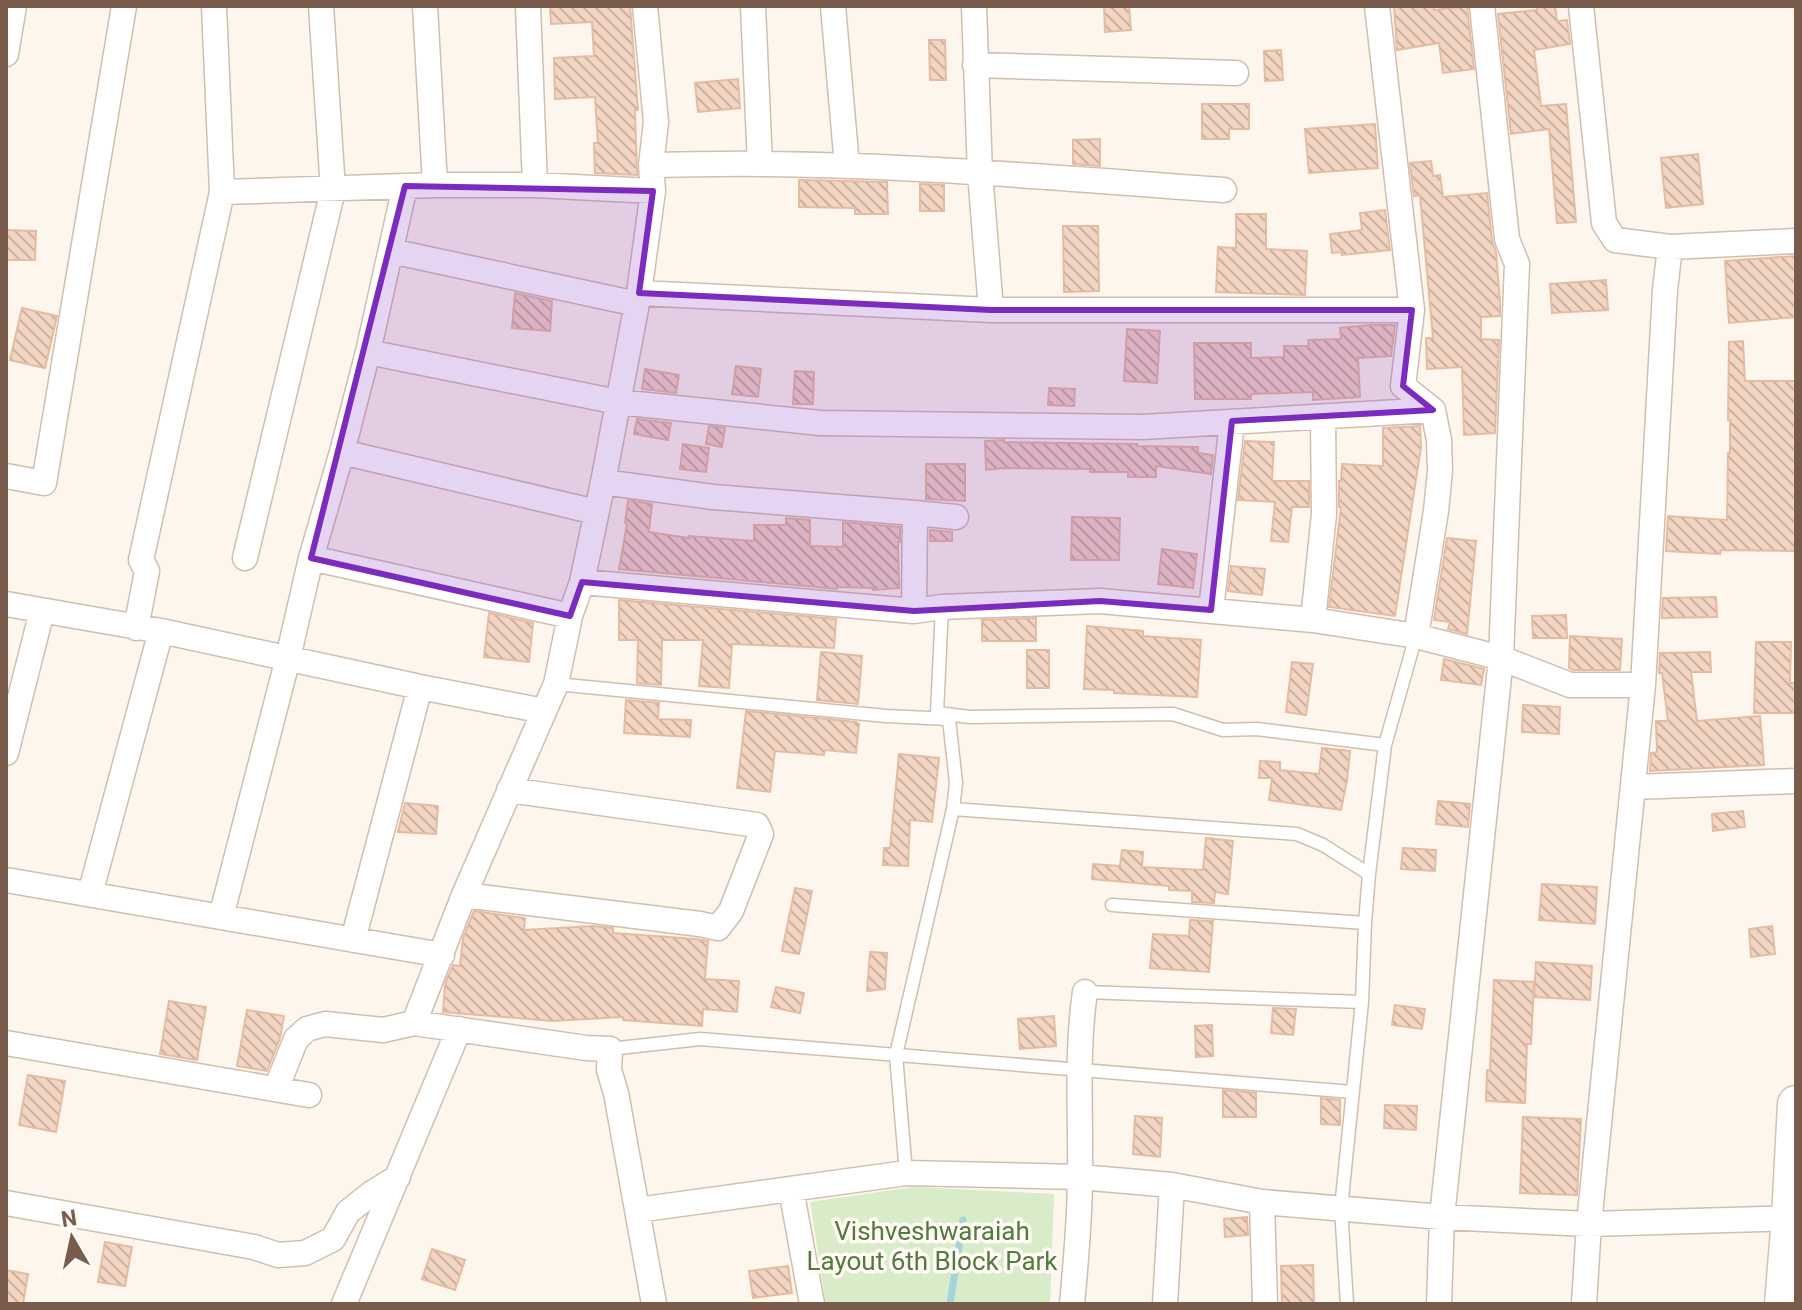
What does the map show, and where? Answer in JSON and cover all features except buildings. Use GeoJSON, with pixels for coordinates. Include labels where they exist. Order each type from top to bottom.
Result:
{"type":"FeatureCollection","features":[{"type":"Feature","properties":{"kind":"main road"},"geometry":{"type":"LineString","coordinates":[[1783,1304],[1793,1218],[1796,1104]]}},
{"type":"Feature","properties":{"kind":"street"},"geometry":{"type":"LineString","coordinates":[[6,54],[14,6]]}},
{"type":"Feature","properties":{"kind":"street"},"geometry":{"type":"LineString","coordinates":[[6,476],[44,483],[124,6]]}},
{"type":"Feature","properties":{"kind":"street"},"geometry":{"type":"LineString","coordinates":[[90,894],[148,629],[147,571],[141,560],[222,192],[214,6]]}},
{"type":"Feature","properties":{"kind":"street"},"geometry":{"type":"LineString","coordinates":[[245,558],[333,190],[321,6]]}},
{"type":"Feature","properties":{"kind":"street"},"geometry":{"type":"LineString","coordinates":[[425,6],[435,185]]}},
{"type":"Feature","properties":{"kind":"street"},"geometry":{"type":"LineString","coordinates":[[528,6],[535,185]]}},
{"type":"Feature","properties":{"kind":"street"},"geometry":{"type":"LineString","coordinates":[[414,1023],[464,895],[556,684],[570,616],[582,582],[638,298],[653,191],[651,165],[656,122],[645,6]]}},
{"type":"Feature","properties":{"kind":"street"},"geometry":{"type":"LineString","coordinates":[[753,6],[760,164]]}},
{"type":"Feature","properties":{"kind":"street"},"geometry":{"type":"LineString","coordinates":[[833,6],[847,166]]}},
{"type":"Feature","properties":{"kind":"street"},"geometry":{"type":"LineString","coordinates":[[974,6],[980,173],[991,310]]}},
{"type":"Feature","properties":{"kind":"street"},"geometry":{"type":"LineString","coordinates":[[1377,6],[1412,310],[1403,386],[1433,410],[1439,440],[1436,511],[1416,636]]}},
{"type":"Feature","properties":{"kind":"street"},"geometry":{"type":"LineString","coordinates":[[1439,1304],[1442,1217],[1501,658],[1517,264],[1507,239],[1482,6]]}},
{"type":"Feature","properties":{"kind":"street"},"geometry":{"type":"LineString","coordinates":[[1581,6],[1604,223],[1615,240],[1670,247],[1796,241]]}},
{"type":"Feature","properties":{"kind":"street"},"geometry":{"type":"LineString","coordinates":[[975,65],[1236,73]]}},
{"type":"Feature","properties":{"kind":"street"},"geometry":{"type":"LineString","coordinates":[[651,165],[847,166],[1224,190]]}},
{"type":"Feature","properties":{"kind":"street"},"geometry":{"type":"LineString","coordinates":[[222,192],[435,185],[535,185],[653,191]]}},
{"type":"Feature","properties":{"kind":"street"},"geometry":{"type":"LineString","coordinates":[[221,917],[311,558],[368,352],[405,186]]}},
{"type":"Feature","properties":{"kind":"street"},"geometry":{"type":"LineString","coordinates":[[1584,1304],[1589,1224],[1643,685],[1670,247]]}},
{"type":"Feature","properties":{"kind":"street"},"geometry":{"type":"LineString","coordinates":[[391,251],[638,298],[991,310],[1412,310]]}},
{"type":"Feature","properties":{"kind":"street"},"geometry":{"type":"LineString","coordinates":[[368,352],[618,402],[820,423],[1143,427],[1433,410]]}},
{"type":"Feature","properties":{"kind":"street"},"geometry":{"type":"LineString","coordinates":[[1313,620],[1324,514],[1323,417]]}},
{"type":"Feature","properties":{"kind":"street"},"geometry":{"type":"LineString","coordinates":[[1211,610],[1232,422]]}},
{"type":"Feature","properties":{"kind":"street"},"geometry":{"type":"LineString","coordinates":[[342,452],[596,512]]}},
{"type":"Feature","properties":{"kind":"street"},"geometry":{"type":"LineString","coordinates":[[603,482],[713,497],[956,517]]}},
{"type":"Feature","properties":{"kind":"street"},"geometry":{"type":"LineString","coordinates":[[914,611],[915,513]]}},
{"type":"Feature","properties":{"kind":"street"},"geometry":{"type":"LineString","coordinates":[[311,558],[570,616]]}},
{"type":"Feature","properties":{"kind":"street"},"geometry":{"type":"LineString","coordinates":[[582,582],[914,611],[942,607],[1100,601],[1211,610],[1313,620],[1416,636],[1501,658],[1570,685],[1643,685]]}},
{"type":"Feature","properties":{"kind":"street"},"geometry":{"type":"LineString","coordinates":[[6,604],[148,629],[544,711]]}},
{"type":"Feature","properties":{"kind":"street"},"geometry":{"type":"LineString","coordinates":[[6,753],[42,611]]}},
{"type":"Feature","properties":{"kind":"street"},"geometry":{"type":"LineString","coordinates":[[353,940],[420,687]]}},
{"type":"Feature","properties":{"kind":"street"},"geometry":{"type":"LineString","coordinates":[[1633,787],[1796,781]]}},
{"type":"Feature","properties":{"kind":"street"},"geometry":{"type":"LineString","coordinates":[[464,895],[718,928],[731,911],[761,834],[757,825],[509,790]]}},
{"type":"Feature","properties":{"kind":"street"},"geometry":{"type":"LineString","coordinates":[[6,880],[442,955]]}},
{"type":"Feature","properties":{"kind":"street"},"geometry":{"type":"LineString","coordinates":[[1072,1304],[1080,1212],[1079,1069],[1085,992]]}},
{"type":"Feature","properties":{"kind":"street"},"geometry":{"type":"LineString","coordinates":[[276,1089],[296,1039],[307,1029],[325,1024],[383,1030],[414,1023],[610,1049],[609,1070],[616,1093],[654,1304]]}},
{"type":"Feature","properties":{"kind":"street"},"geometry":{"type":"LineString","coordinates":[[344,1304],[459,1029]]}},
{"type":"Feature","properties":{"kind":"street"},"geometry":{"type":"LineString","coordinates":[[6,1043],[309,1095]]}},
{"type":"Feature","properties":{"kind":"street"},"geometry":{"type":"LineString","coordinates":[[637,1210],[906,1173],[1080,1177],[1172,1185],[1262,1202],[1442,1217],[1589,1224],[1793,1218]]}},
{"type":"Feature","properties":{"kind":"street"},"geometry":{"type":"LineString","coordinates":[[6,1203],[254,1247],[278,1255],[305,1253],[333,1239],[348,1212],[398,1177]]}},
{"type":"Feature","properties":{"kind":"street"},"geometry":{"type":"LineString","coordinates":[[1165,1304],[1172,1185]]}},
{"type":"Feature","properties":{"kind":"street"},"geometry":{"type":"LineString","coordinates":[[791,1189],[812,1304]]}},
{"type":"Feature","properties":{"kind":"street"},"geometry":{"type":"LineString","coordinates":[[1262,1202],[1265,1304]]}},
{"type":"Feature","properties":{"kind":"lane"},"geometry":{"type":"LineString","coordinates":[[906,1173],[896,1055],[953,809],[956,783],[943,716],[942,607]]}},
{"type":"Feature","properties":{"kind":"lane"},"geometry":{"type":"LineString","coordinates":[[1347,1304],[1341,1208],[1362,1002],[1369,874],[1385,745],[1416,636]]}},
{"type":"Feature","properties":{"kind":"lane"},"geometry":{"type":"LineString","coordinates":[[556,684],[886,716],[1173,714],[1223,730],[1257,729],[1385,745]]}},
{"type":"Feature","properties":{"kind":"lane"},"geometry":{"type":"LineString","coordinates":[[953,809],[1297,834],[1323,845],[1369,874]]}},
{"type":"Feature","properties":{"kind":"lane"},"geometry":{"type":"LineString","coordinates":[[1112,905],[1365,923]]}},
{"type":"Feature","properties":{"kind":"lane"},"geometry":{"type":"LineString","coordinates":[[1085,992],[1362,1002]]}},
{"type":"Feature","properties":{"kind":"lane"},"geometry":{"type":"LineString","coordinates":[[610,1049],[700,1039],[1353,1092]]}},
{"type":"Feature","properties":{"kind":"highlighted area"},"geometry":{"type":"Polygon","coordinates":[[[405,186],[653,191],[639,293],[991,310],[1412,310],[1403,386],[1433,410],[1232,421],[1211,610],[1100,601],[914,611],[582,582],[570,616],[311,558],[405,186]]]}},
{"type":"Feature","properties":{"kind":"green space","name":"Vishveshwaraiah Layout 6th Block Park"},"geometry":{"type":"Polygon","coordinates":[[[914,1187],[1054,1194],[1050,1304],[826,1304],[810,1202],[914,1187]]]}},
{"type":"Feature","properties":{"kind":"waterway"},"geometry":{"type":"LineString","coordinates":[[950,1304],[963,1220]]}}]}
